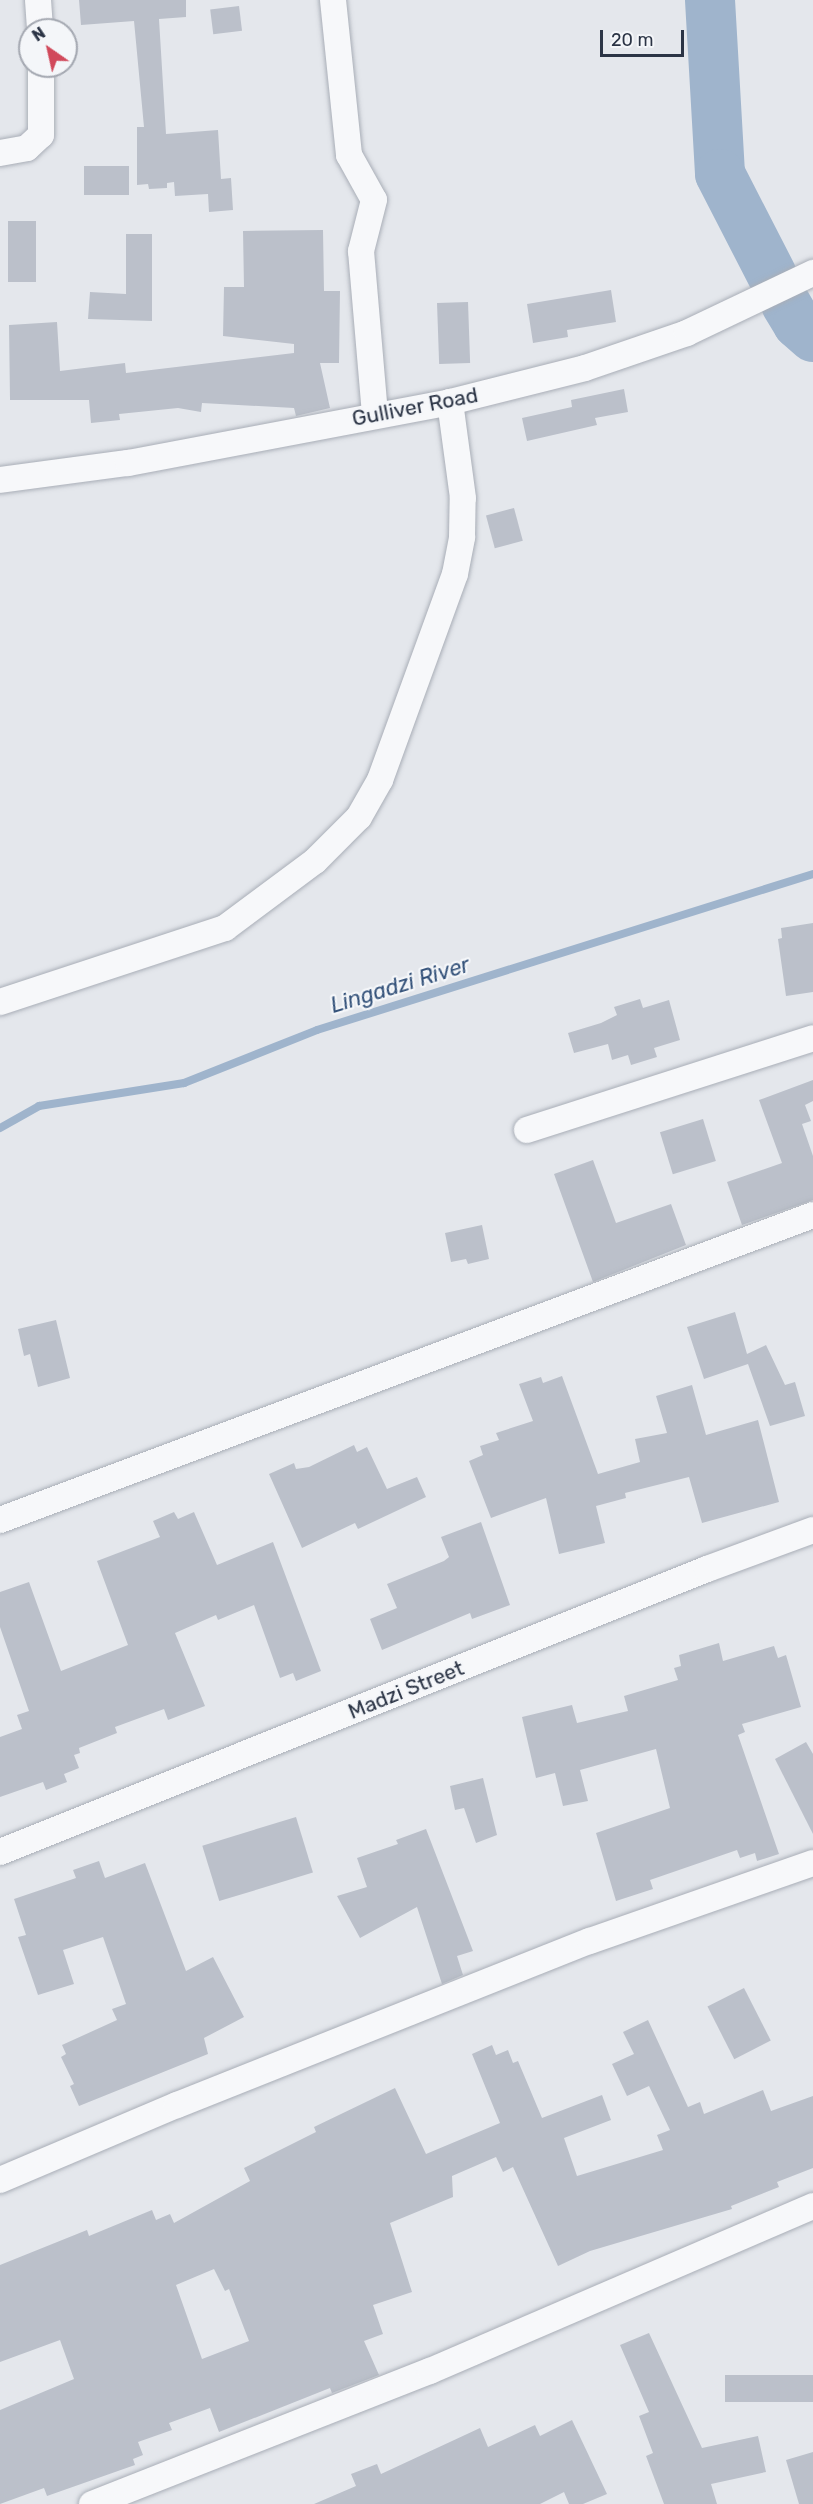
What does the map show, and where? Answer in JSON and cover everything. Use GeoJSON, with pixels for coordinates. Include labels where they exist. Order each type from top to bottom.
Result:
{"type":"FeatureCollection","features":[{"type":"Feature","properties":{"kind":"street"},"geometry":{"type":"LineString","coordinates":[[38,0],[39,18]]}},
{"type":"Feature","properties":{"kind":"street"},"geometry":{"type":"LineString","coordinates":[[333,0],[349,154],[374,200],[361,251],[375,415]]}},
{"type":"Feature","properties":{"kind":"street"},"geometry":{"type":"LineString","coordinates":[[0,153],[27,148],[41,135],[41,78]]}},
{"type":"Feature","properties":{"kind":"street","name":"Gulliver Road"},"geometry":{"type":"LineString","coordinates":[[0,480],[128,463],[450,402],[648,348],[813,273]]}},
{"type":"Feature","properties":{"kind":"street"},"geometry":{"type":"LineString","coordinates":[[0,1002],[225,928],[315,861],[359,817],[380,780],[455,574],[462,537],[463,498],[450,402]]}},
{"type":"Feature","properties":{"kind":"street"},"geometry":{"type":"LineString","coordinates":[[527,1130],[813,1038]]}},
{"type":"Feature","properties":{"kind":"street"},"geometry":{"type":"LineString","coordinates":[[0,1520],[698,1255],[813,1215]]}},
{"type":"Feature","properties":{"kind":"street","name":"Madzi Street"},"geometry":{"type":"LineString","coordinates":[[0,1852],[706,1569],[813,1530]]}},
{"type":"Feature","properties":{"kind":"street"},"geometry":{"type":"LineString","coordinates":[[0,2180],[579,1945],[813,1863]]}},
{"type":"Feature","properties":{"kind":"street"},"geometry":{"type":"LineString","coordinates":[[93,2504],[430,2372],[813,2206]]}},
{"type":"Feature","properties":{"kind":"building"},"geometry":{"type":"Polygon","coordinates":[[[79,0],[186,0],[186,17],[159,19],[166,134],[218,130],[221,179],[231,178],[233,210],[209,212],[208,194],[175,196],[174,182],[167,183],[167,188],[149,189],[148,184],[137,185],[137,127],[144,127],[134,21],[81,25],[79,0]]]}},
{"type":"Feature","properties":{"kind":"building"},"geometry":{"type":"Polygon","coordinates":[[[239,6],[242,31],[213,34],[210,10],[239,6]]]}},
{"type":"Feature","properties":{"kind":"building"},"geometry":{"type":"Polygon","coordinates":[[[84,166],[129,166],[129,195],[84,195],[84,166]]]}},
{"type":"Feature","properties":{"kind":"building"},"geometry":{"type":"Polygon","coordinates":[[[8,221],[36,221],[36,282],[8,282],[8,221]]]}},
{"type":"Feature","properties":{"kind":"building"},"geometry":{"type":"Polygon","coordinates":[[[323,230],[324,291],[340,291],[339,363],[320,363],[330,408],[296,416],[294,408],[202,403],[201,412],[178,408],[119,414],[120,420],[91,423],[89,400],[10,400],[9,325],[57,322],[60,371],[125,363],[126,373],[294,353],[294,344],[223,336],[224,287],[244,287],[243,231],[323,230]]]}},
{"type":"Feature","properties":{"kind":"building"},"geometry":{"type":"Polygon","coordinates":[[[126,234],[152,234],[152,321],[88,319],[90,292],[126,294],[126,234]]]}},
{"type":"Feature","properties":{"kind":"building"},"geometry":{"type":"Polygon","coordinates":[[[611,290],[616,322],[567,330],[568,337],[533,343],[527,304],[611,290]]]}},
{"type":"Feature","properties":{"kind":"building"},"geometry":{"type":"Polygon","coordinates":[[[468,302],[470,363],[439,364],[437,303],[468,302]]]}},
{"type":"Feature","properties":{"kind":"building"},"geometry":{"type":"Polygon","coordinates":[[[624,389],[628,412],[595,418],[597,425],[527,441],[522,418],[572,407],[571,400],[624,389]]]}},
{"type":"Feature","properties":{"kind":"building"},"geometry":{"type":"Polygon","coordinates":[[[514,508],[523,541],[495,548],[486,516],[514,508]]]}},
{"type":"Feature","properties":{"kind":"building"},"geometry":{"type":"Polygon","coordinates":[[[813,923],[813,992],[786,996],[778,939],[782,938],[781,928],[813,923]]]}},
{"type":"Feature","properties":{"kind":"building"},"geometry":{"type":"Polygon","coordinates":[[[640,999],[643,1008],[669,1000],[680,1040],[654,1048],[657,1057],[631,1065],[628,1055],[612,1060],[608,1044],[574,1053],[568,1033],[601,1023],[617,1015],[614,1007],[640,999]]]}},
{"type":"Feature","properties":{"kind":"building"},"geometry":{"type":"Polygon","coordinates":[[[813,1080],[813,1101],[805,1105],[811,1121],[802,1124],[813,1156],[813,1200],[742,1225],[727,1182],[782,1163],[759,1100],[813,1080]]]}},
{"type":"Feature","properties":{"kind":"building"},"geometry":{"type":"Polygon","coordinates":[[[703,1119],[716,1161],[673,1174],[660,1132],[703,1119]]]}},
{"type":"Feature","properties":{"kind":"building"},"geometry":{"type":"Polygon","coordinates":[[[593,1160],[616,1223],[671,1204],[686,1245],[593,1282],[554,1174],[593,1160]]]}},
{"type":"Feature","properties":{"kind":"building"},"geometry":{"type":"Polygon","coordinates":[[[482,1225],[489,1259],[468,1264],[466,1259],[451,1262],[445,1233],[482,1225]]]}},
{"type":"Feature","properties":{"kind":"building"},"geometry":{"type":"Polygon","coordinates":[[[735,1312],[747,1354],[766,1345],[785,1385],[795,1382],[805,1416],[770,1426],[748,1364],[704,1379],[687,1327],[735,1312]]]}},
{"type":"Feature","properties":{"kind":"building"},"geometry":{"type":"Polygon","coordinates":[[[56,1320],[70,1378],[38,1387],[30,1354],[24,1356],[18,1329],[56,1320]]]}},
{"type":"Feature","properties":{"kind":"building"},"geometry":{"type":"Polygon","coordinates":[[[562,1376],[598,1474],[640,1462],[635,1439],[667,1433],[656,1396],[692,1385],[706,1435],[758,1420],[779,1502],[702,1523],[689,1477],[625,1493],[626,1498],[596,1506],[605,1543],[559,1554],[546,1498],[491,1518],[469,1461],[483,1455],[480,1446],[499,1440],[496,1433],[533,1421],[519,1384],[541,1377],[543,1383],[562,1376]]]}},
{"type":"Feature","properties":{"kind":"building"},"geometry":{"type":"Polygon","coordinates":[[[354,1445],[357,1452],[367,1447],[387,1489],[417,1477],[426,1497],[358,1529],[355,1523],[302,1548],[269,1474],[294,1463],[296,1469],[309,1467],[354,1445]]]}},
{"type":"Feature","properties":{"kind":"building"},"geometry":{"type":"Polygon","coordinates":[[[174,1512],[178,1519],[194,1512],[217,1565],[273,1542],[321,1671],[296,1681],[293,1673],[280,1678],[254,1605],[218,1620],[216,1615],[175,1633],[205,1706],[168,1720],[164,1709],[115,1727],[117,1733],[79,1748],[80,1753],[74,1755],[79,1768],[64,1774],[67,1782],[46,1790],[43,1782],[0,1797],[0,1737],[22,1729],[17,1715],[29,1711],[0,1627],[0,1592],[29,1582],[61,1671],[128,1645],[97,1561],[160,1537],[153,1521],[174,1512]]]}},
{"type":"Feature","properties":{"kind":"building"},"geometry":{"type":"Polygon","coordinates":[[[481,1522],[510,1605],[472,1619],[470,1613],[382,1650],[370,1619],[397,1608],[387,1584],[444,1561],[449,1557],[441,1537],[481,1522]]]}},
{"type":"Feature","properties":{"kind":"building"},"geometry":{"type":"Polygon","coordinates":[[[719,1643],[723,1661],[774,1646],[778,1658],[786,1655],[801,1707],[742,1724],[745,1732],[738,1735],[779,1854],[757,1861],[755,1853],[740,1858],[737,1850],[650,1880],[653,1889],[616,1901],[596,1833],[670,1808],[656,1749],[580,1770],[588,1801],[563,1806],[555,1773],[536,1778],[522,1717],[572,1705],[577,1723],[628,1711],[624,1696],[678,1680],[674,1668],[681,1666],[679,1655],[719,1643]]]}},
{"type":"Feature","properties":{"kind":"building"},"geometry":{"type":"Polygon","coordinates":[[[806,1742],[813,1754],[813,1834],[775,1759],[806,1742]]]}},
{"type":"Feature","properties":{"kind":"building"},"geometry":{"type":"Polygon","coordinates":[[[483,1778],[497,1835],[476,1843],[464,1808],[455,1810],[450,1786],[483,1778]]]}},
{"type":"Feature","properties":{"kind":"building"},"geometry":{"type":"Polygon","coordinates":[[[296,1817],[313,1872],[219,1901],[202,1846],[296,1817]]]}},
{"type":"Feature","properties":{"kind":"building"},"geometry":{"type":"Polygon","coordinates":[[[426,1829],[473,1951],[457,1956],[463,1975],[442,1984],[417,1907],[360,1938],[337,1896],[367,1887],[357,1858],[398,1844],[396,1840],[426,1829]]]}},
{"type":"Feature","properties":{"kind":"building"},"geometry":{"type":"Polygon","coordinates":[[[99,1861],[105,1878],[145,1863],[186,1971],[213,1957],[244,2017],[204,2038],[208,2054],[79,2106],[70,2086],[74,2084],[61,2057],[66,2054],[62,2045],[117,2020],[112,2009],[126,2004],[103,1937],[63,1950],[74,1984],[38,1995],[18,1937],[26,1935],[14,1899],[76,1878],[73,1870],[99,1861]]]}},
{"type":"Feature","properties":{"kind":"building"},"geometry":{"type":"Polygon","coordinates":[[[744,1988],[771,2041],[734,2059],[707,2007],[744,1988]]]}},
{"type":"Feature","properties":{"kind":"building"},"geometry":{"type":"Polygon","coordinates":[[[648,2020],[688,2107],[700,2102],[704,2114],[763,2090],[771,2111],[813,2096],[813,2168],[777,2182],[779,2187],[731,2206],[732,2209],[590,2251],[558,2266],[513,2167],[503,2172],[496,2157],[452,2176],[453,2197],[390,2223],[412,2292],[373,2305],[383,2334],[364,2341],[379,2375],[332,2393],[330,2388],[219,2432],[210,2408],[169,2423],[172,2430],[138,2442],[143,2455],[133,2459],[135,2465],[47,2496],[44,2488],[0,2504],[0,2410],[74,2379],[60,2340],[0,2362],[0,2265],[87,2230],[89,2236],[152,2210],[156,2220],[170,2214],[174,2223],[250,2181],[244,2168],[316,2132],[314,2127],[395,2088],[426,2154],[500,2123],[472,2054],[492,2045],[496,2055],[508,2050],[513,2063],[518,2061],[542,2118],[602,2095],[611,2120],[564,2138],[577,2176],[663,2150],[657,2135],[670,2130],[649,2086],[627,2096],[612,2064],[634,2054],[623,2032],[648,2020]],[[214,2269],[176,2285],[202,2359],[249,2341],[229,2289],[225,2291],[214,2269]]]}},
{"type":"Feature","properties":{"kind":"building"},"geometry":{"type":"Polygon","coordinates":[[[649,2333],[702,2448],[758,2436],[766,2472],[711,2484],[717,2504],[664,2504],[646,2456],[653,2453],[639,2416],[649,2412],[620,2345],[649,2333]]]}},
{"type":"Feature","properties":{"kind":"building"},"geometry":{"type":"Polygon","coordinates":[[[725,2375],[813,2375],[813,2402],[725,2402],[725,2375]]]}},
{"type":"Feature","properties":{"kind":"building"},"geometry":{"type":"Polygon","coordinates":[[[572,2420],[607,2494],[583,2504],[569,2504],[564,2492],[540,2504],[314,2504],[356,2486],[351,2474],[377,2464],[381,2474],[480,2428],[488,2447],[535,2425],[540,2436],[572,2420]]]}},
{"type":"Feature","properties":{"kind":"building"},"geometry":{"type":"Polygon","coordinates":[[[813,2452],[813,2504],[799,2504],[786,2460],[813,2452]]]}},
{"type":"Feature","properties":{"kind":"waterway"},"geometry":{"type":"LineString","coordinates":[[710,0],[720,174],[772,275]]}},
{"type":"Feature","properties":{"kind":"waterway"},"geometry":{"type":"LineString","coordinates":[[786,304],[798,324],[813,337]]}},
{"type":"Feature","properties":{"kind":"waterway","name":"Lingadzi River"},"geometry":{"type":"LineString","coordinates":[[0,1128],[39,1106],[184,1083],[317,1030],[813,874]]}}]}
